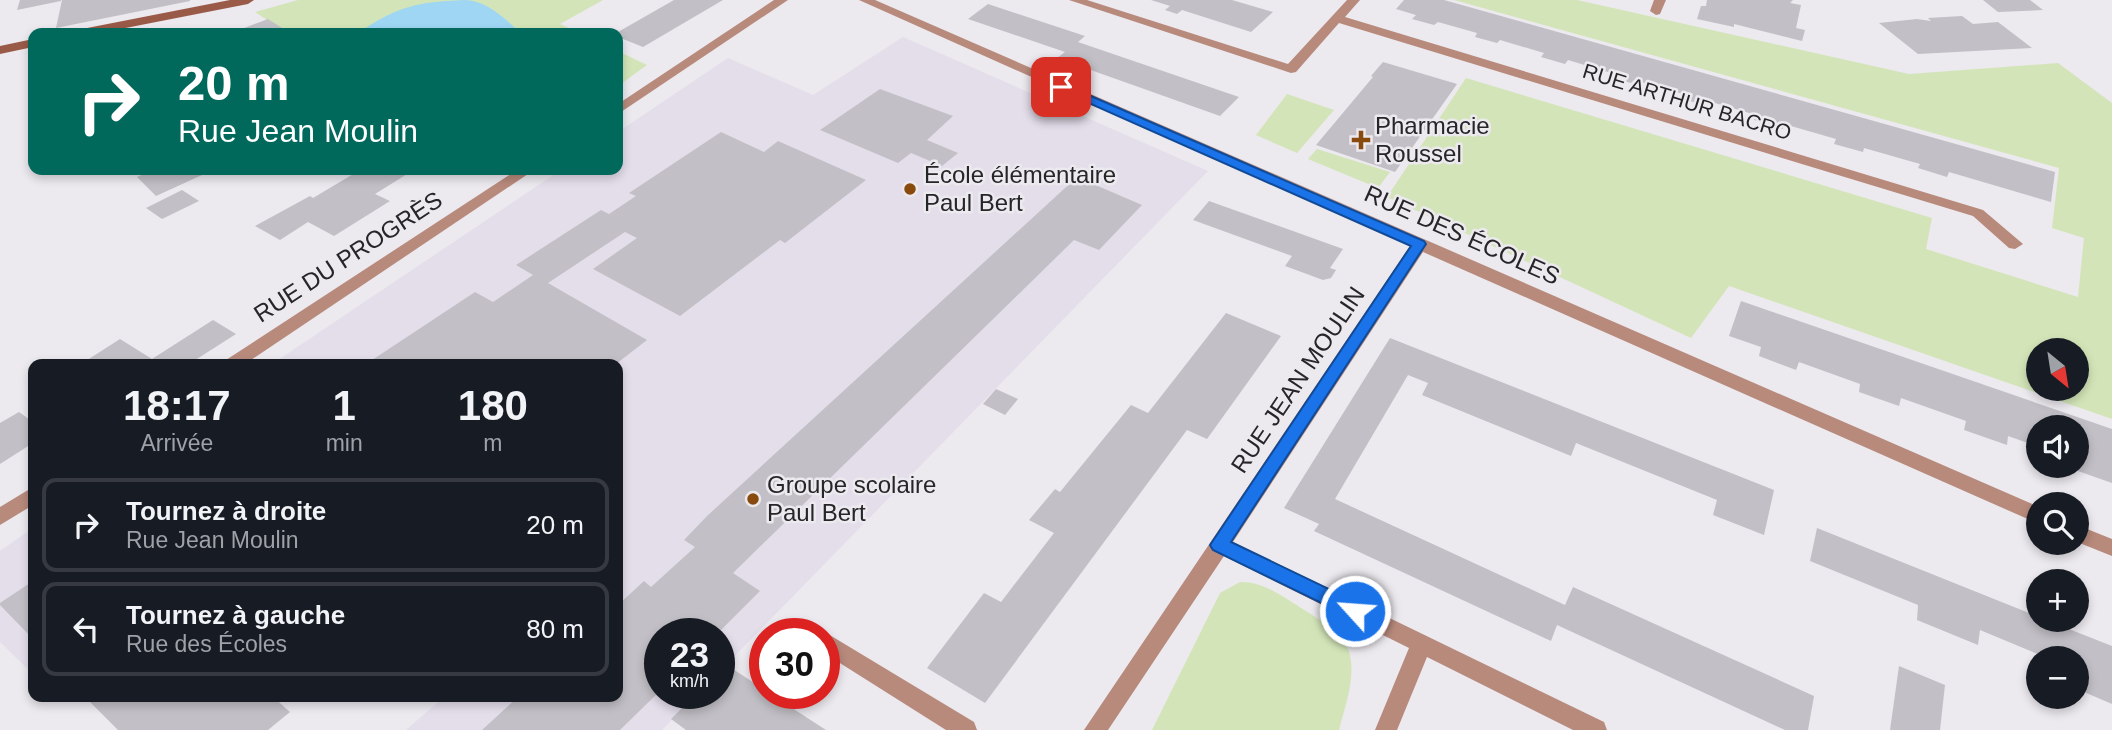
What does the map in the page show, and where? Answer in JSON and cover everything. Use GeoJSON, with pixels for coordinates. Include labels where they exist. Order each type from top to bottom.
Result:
{"type":"FeatureCollection","features":[{"type":"Feature","properties":{"kind":"street"},"geometry":{"type":"LineString","coordinates":[[107,28],[248,0]]}},
{"type":"Feature","properties":{"kind":"street"},"geometry":{"type":"LineString","coordinates":[[623,107],[782,0]]}},
{"type":"Feature","properties":{"kind":"street","name":"RUE DES ÉCOLES"},"geometry":{"type":"LineString","coordinates":[[865,0],[2026,510]]}},
{"type":"Feature","properties":{"kind":"street"},"geometry":{"type":"LineString","coordinates":[[1075,0],[1291,69],[1354,0]]}},
{"type":"Feature","properties":{"kind":"street","name":"RUE ARTHUR BACRO"},"geometry":{"type":"LineString","coordinates":[[1338,19],[1978,213],[2015,244]]}},
{"type":"Feature","properties":{"kind":"street"},"geometry":{"type":"LineString","coordinates":[[0,50],[28,44]]}},
{"type":"Feature","properties":{"kind":"street","name":"RUE DU PROGRÈS"},"geometry":{"type":"LineString","coordinates":[[240,359],[519,175]]}},
{"type":"Feature","properties":{"kind":"street","name":"RUE JEAN MOULIN"},"geometry":{"type":"LineString","coordinates":[[1095,730],[1419,244]]}},
{"type":"Feature","properties":{"kind":"street"},"geometry":{"type":"LineString","coordinates":[[0,517],[28,498]]}},
{"type":"Feature","properties":{"kind":"street"},"geometry":{"type":"LineString","coordinates":[[2089,538],[2112,548]]}},
{"type":"Feature","properties":{"kind":"street"},"geometry":{"type":"LineString","coordinates":[[1220,545],[1596,730]]}},
{"type":"Feature","properties":{"kind":"street"},"geometry":{"type":"LineString","coordinates":[[1386,730],[1422,644]]}},
{"type":"Feature","properties":{"kind":"street"},"geometry":{"type":"LineString","coordinates":[[840,651],[966,730]]}},
{"type":"Feature","properties":{"kind":"shaded area","name":"Groupe scolaire Paul Bert"},"geometry":{"type":"Polygon","coordinates":[[[903,37],[1208,171],[772,618],[749,618],[749,641],[735,656],[735,618],[644,618],[644,709],[682,709],[662,730],[406,730],[438,702],[623,702],[623,359],[279,359],[554,175],[623,175],[623,129],[728,58],[813,95],[903,37]]]}},
{"type":"Feature","properties":{"kind":"shaded area"},"geometry":{"type":"Polygon","coordinates":[[[28,531],[28,669],[0,642],[0,551],[28,531]]]}},
{"type":"Feature","properties":{"kind":"green space"},"geometry":{"type":"Polygon","coordinates":[[[298,0],[603,0],[560,24],[569,28],[279,28],[255,12],[298,0]]]}},
{"type":"Feature","properties":{"kind":"green space"},"geometry":{"type":"Polygon","coordinates":[[[1454,0],[1577,0],[1909,74],[2058,63],[2112,103],[2112,419],[2060,401],[2090,401],[2090,338],[2026,338],[2026,389],[1729,286],[1691,338],[1387,197],[1466,78],[1932,218],[1926,249],[2078,297],[2084,238],[2052,228],[2059,168],[1454,0]]]}},
{"type":"Feature","properties":{"kind":"green space"},"geometry":{"type":"Polygon","coordinates":[[[623,53],[647,65],[623,82],[623,53]]]}},
{"type":"Feature","properties":{"kind":"green space"},"geometry":{"type":"Polygon","coordinates":[[[1287,94],[1334,110],[1297,153],[1256,135],[1287,94]]]}},
{"type":"Feature","properties":{"kind":"green space"},"geometry":{"type":"Polygon","coordinates":[[[1317,149],[1390,172],[1378,188],[1308,159],[1317,149]]]}},
{"type":"Feature","properties":{"kind":"green space"},"geometry":{"type":"Polygon","coordinates":[[[1240,582],[1263,586],[1277,593],[1334,630],[1343,640],[1349,652],[1351,677],[1339,730],[1152,730],[1220,593],[1240,582]]]}},
{"type":"Feature","properties":{"kind":"water"},"geometry":{"type":"Polygon","coordinates":[[[464,0],[480,3],[515,28],[366,28],[397,11],[433,2],[464,0]]]}},
{"type":"Feature","properties":{"kind":"building"},"geometry":{"type":"Polygon","coordinates":[[[20,0],[61,0],[61,1],[17,10],[20,0]]]}},
{"type":"Feature","properties":{"kind":"building"},"geometry":{"type":"Polygon","coordinates":[[[62,0],[190,0],[190,1],[56,28],[62,0]]]}},
{"type":"Feature","properties":{"kind":"building"},"geometry":{"type":"Polygon","coordinates":[[[674,0],[723,0],[643,47],[623,39],[623,29],[674,0]]]}},
{"type":"Feature","properties":{"kind":"building"},"geometry":{"type":"Polygon","coordinates":[[[1151,0],[1232,0],[1273,12],[1251,32],[1182,10],[1177,14],[1165,10],[1170,6],[1151,0]]]}},
{"type":"Feature","properties":{"kind":"building"},"geometry":{"type":"Polygon","coordinates":[[[1404,0],[1444,0],[2055,172],[2051,202],[1949,172],[1947,177],[1918,168],[1920,164],[1864,148],[1863,152],[1834,144],[1836,139],[1784,124],[1783,129],[1754,120],[1756,115],[1708,101],[1706,106],[1680,98],[1683,94],[1634,80],[1631,83],[1608,77],[1611,73],[1568,60],[1565,64],[1541,57],[1544,53],[1500,40],[1497,43],[1475,37],[1477,33],[1438,22],[1434,25],[1412,19],[1416,15],[1396,9],[1404,0]]]}},
{"type":"Feature","properties":{"kind":"building"},"geometry":{"type":"Polygon","coordinates":[[[1707,0],[1793,0],[1790,3],[1801,5],[1796,28],[1805,30],[1802,41],[1734,24],[1734,27],[1697,19],[1701,6],[1706,6],[1707,0]]]}},
{"type":"Feature","properties":{"kind":"building"},"geometry":{"type":"Polygon","coordinates":[[[1983,0],[2030,0],[2043,10],[1998,12],[1983,0]]]}},
{"type":"Feature","properties":{"kind":"building"},"geometry":{"type":"Polygon","coordinates":[[[988,4],[1085,36],[1078,42],[1239,97],[1220,116],[1057,58],[1065,52],[968,19],[988,4]]]}},
{"type":"Feature","properties":{"kind":"building"},"geometry":{"type":"Polygon","coordinates":[[[1962,16],[1973,24],[1998,22],[2032,48],[1918,54],[1879,23],[1917,19],[1931,21],[1928,18],[1962,16]]]}},
{"type":"Feature","properties":{"kind":"building"},"geometry":{"type":"Polygon","coordinates":[[[268,19],[282,28],[244,28],[268,19]]]}},
{"type":"Feature","properties":{"kind":"building"},"geometry":{"type":"Polygon","coordinates":[[[1383,62],[1457,84],[1395,172],[1316,145],[1383,62]]]}},
{"type":"Feature","properties":{"kind":"building"},"geometry":{"type":"Polygon","coordinates":[[[880,89],[953,116],[927,140],[958,153],[942,166],[911,153],[898,163],[820,130],[880,89]]]}},
{"type":"Feature","properties":{"kind":"building"},"geometry":{"type":"Polygon","coordinates":[[[721,132],[764,152],[778,141],[866,180],[785,243],[780,240],[680,316],[593,269],[637,238],[625,232],[548,283],[647,340],[622,359],[374,359],[475,292],[493,302],[533,275],[516,265],[601,210],[609,214],[636,196],[629,193],[721,132]]]}},
{"type":"Feature","properties":{"kind":"building"},"geometry":{"type":"Polygon","coordinates":[[[142,175],[202,175],[156,196],[137,177],[142,175]]]}},
{"type":"Feature","properties":{"kind":"building"},"geometry":{"type":"Polygon","coordinates":[[[352,175],[406,175],[375,194],[390,201],[334,236],[308,222],[280,240],[255,226],[310,196],[313,198],[352,175]]]}},
{"type":"Feature","properties":{"kind":"building"},"geometry":{"type":"Polygon","coordinates":[[[1077,177],[1142,205],[1099,250],[1074,240],[733,573],[760,591],[733,618],[644,618],[644,707],[620,730],[482,730],[512,702],[623,702],[623,600],[644,581],[651,587],[695,547],[684,540],[1077,177]]]}},
{"type":"Feature","properties":{"kind":"building"},"geometry":{"type":"Polygon","coordinates":[[[182,190],[199,201],[162,219],[146,208],[182,190]]]}},
{"type":"Feature","properties":{"kind":"building"},"geometry":{"type":"Polygon","coordinates":[[[1209,201],[1343,249],[1330,268],[1336,270],[1331,278],[1323,280],[1285,266],[1292,256],[1193,220],[1209,201]]]}},
{"type":"Feature","properties":{"kind":"building"},"geometry":{"type":"Polygon","coordinates":[[[1741,301],[2071,415],[2026,415],[2026,442],[2008,436],[2007,445],[1964,430],[1966,421],[1901,398],[1899,406],[1859,392],[1860,384],[1799,362],[1796,370],[1759,356],[1761,347],[1729,336],[1741,301]]]}},
{"type":"Feature","properties":{"kind":"building"},"geometry":{"type":"Polygon","coordinates":[[[1226,313],[1281,336],[1207,439],[1187,430],[985,703],[927,668],[984,593],[1001,602],[1054,533],[1029,520],[1055,489],[1060,492],[1131,405],[1148,413],[1226,313]]]}},
{"type":"Feature","properties":{"kind":"building"},"geometry":{"type":"Polygon","coordinates":[[[213,320],[236,334],[197,359],[152,359],[213,320]]]}},
{"type":"Feature","properties":{"kind":"building"},"geometry":{"type":"Polygon","coordinates":[[[1390,338],[1774,490],[1764,535],[1713,515],[1717,500],[1576,443],[1571,456],[1422,395],[1428,383],[1408,375],[1335,499],[1565,605],[1573,587],[1814,696],[1808,730],[1785,730],[1557,625],[1551,641],[1314,531],[1319,524],[1284,508],[1390,338]]]}},
{"type":"Feature","properties":{"kind":"building"},"geometry":{"type":"Polygon","coordinates":[[[120,339],[152,359],[89,359],[120,339]]]}},
{"type":"Feature","properties":{"kind":"building"},"geometry":{"type":"Polygon","coordinates":[[[996,389],[1018,399],[1005,415],[983,404],[996,389]]]}},
{"type":"Feature","properties":{"kind":"building"},"geometry":{"type":"Polygon","coordinates":[[[19,412],[28,418],[28,446],[0,464],[0,423],[19,412]]]}},
{"type":"Feature","properties":{"kind":"building"},"geometry":{"type":"Polygon","coordinates":[[[2089,421],[2112,429],[2112,483],[2089,475],[2089,421]]]}},
{"type":"Feature","properties":{"kind":"building"},"geometry":{"type":"Polygon","coordinates":[[[1817,528],[2026,612],[2026,632],[2076,632],[2112,646],[2112,704],[2089,694],[2089,646],[2026,646],[2026,649],[1980,630],[1978,645],[1917,620],[1918,605],[1810,561],[1817,528]]]}},
{"type":"Feature","properties":{"kind":"building"},"geometry":{"type":"Polygon","coordinates":[[[28,584],[28,634],[0,605],[28,584]]]}},
{"type":"Feature","properties":{"kind":"building"},"geometry":{"type":"Polygon","coordinates":[[[1899,666],[1945,685],[1940,730],[1890,730],[1899,666]]]}},
{"type":"Feature","properties":{"kind":"building"},"geometry":{"type":"Polygon","coordinates":[[[735,670],[749,680],[749,709],[794,709],[826,730],[686,730],[671,719],[681,709],[735,709],[735,670]]]}},
{"type":"Feature","properties":{"kind":"building"},"geometry":{"type":"Polygon","coordinates":[[[90,702],[279,702],[290,712],[268,730],[118,730],[90,702]]]}},
{"type":"Feature","properties":{"kind":"place","name":"Pharmacie Roussel"},"geometry":{"type":"Point","coordinates":[1361,140]}},
{"type":"Feature","properties":{"kind":"place","name":"École élémentaire Paul Bert"},"geometry":{"type":"Point","coordinates":[910,189]}},
{"type":"Feature","properties":{"kind":"place","name":"Groupe scolaire Paul Bert"},"geometry":{"type":"Point","coordinates":[753,499]}},
{"type":"Feature","properties":{"kind":"route"},"geometry":{"type":"LineString","coordinates":[[1061,87],[1419,244],[1220,545],[1355,611]]}}]}
